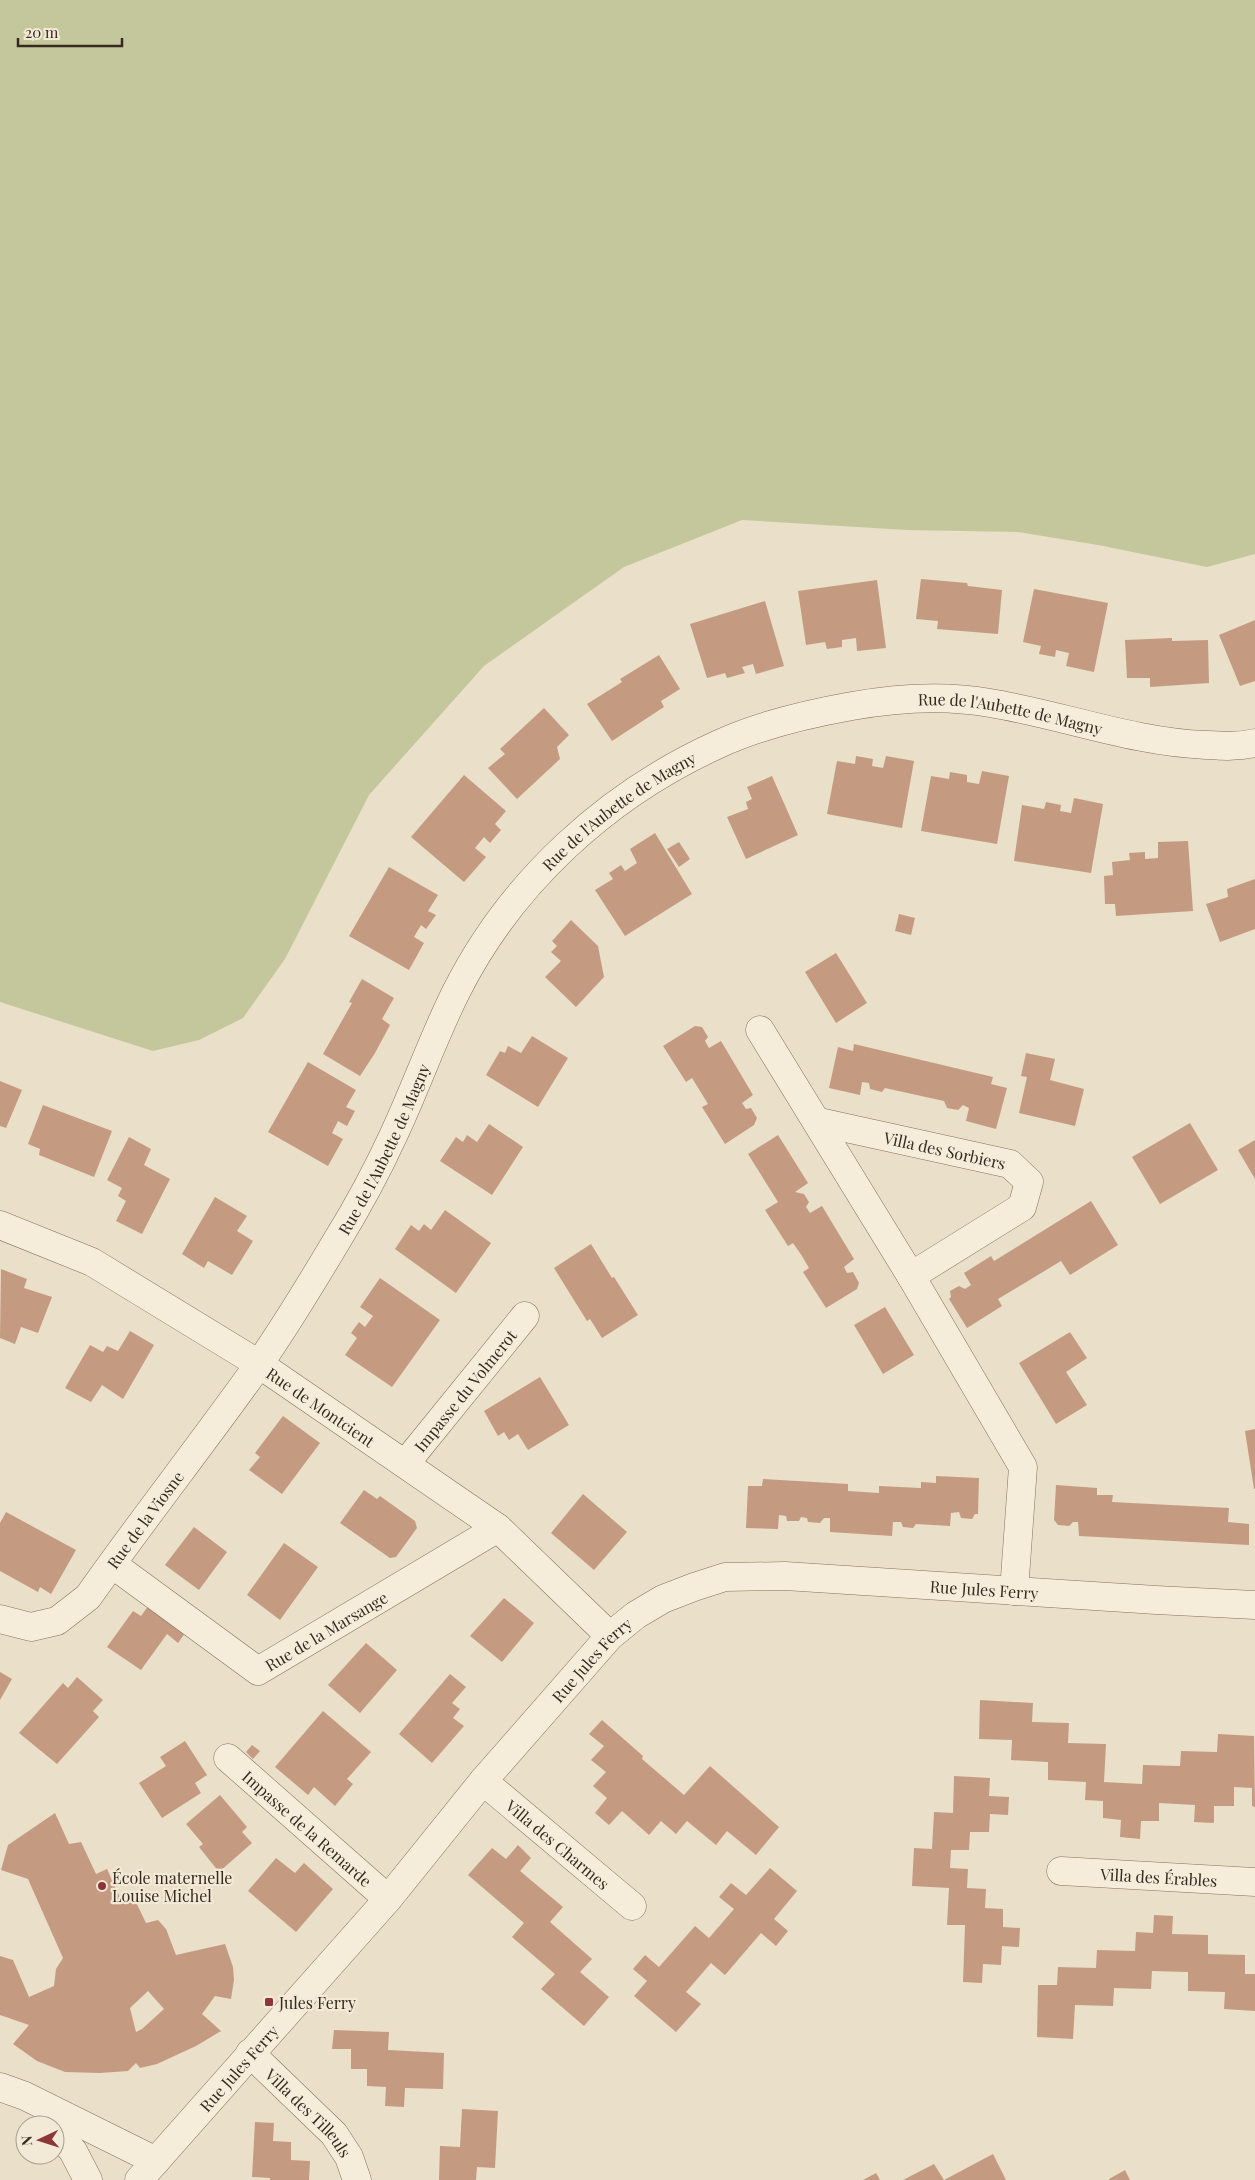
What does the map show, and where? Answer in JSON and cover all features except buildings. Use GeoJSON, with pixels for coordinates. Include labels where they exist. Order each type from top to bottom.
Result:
{"type":"FeatureCollection","features":[{"type":"Feature","properties":{"kind":"street","name":"Rue de l'Aubette de Magny"},"geometry":{"type":"LineString","coordinates":[[260,1364],[338,1239],[392,1138],[456,990],[488,938],[525,889],[564,846],[610,809],[663,773],[720,743],[783,721],[854,705],[927,698],[987,702],[1172,744],[1240,747],[1255,744]]}},
{"type":"Feature","properties":{"kind":"street"},"geometry":{"type":"LineString","coordinates":[[760,1030],[819,1122],[1023,1467],[1014,1591]]}},
{"type":"Feature","properties":{"kind":"street","name":"Villa des Sorbiers"},"geometry":{"type":"LineString","coordinates":[[819,1122],[1010,1164],[1029,1182],[1022,1207],[911,1276]]}},
{"type":"Feature","properties":{"kind":"street","name":"Rue de Montcient"},"geometry":{"type":"LineString","coordinates":[[0,1225],[92,1262],[260,1364],[498,1528],[610,1636]]}},
{"type":"Feature","properties":{"kind":"street","name":"Impasse du Volmerot"},"geometry":{"type":"LineString","coordinates":[[405,1464],[525,1316]]}},
{"type":"Feature","properties":{"kind":"street","name":"Rue de la Viosne"},"geometry":{"type":"LineString","coordinates":[[0,1619],[31,1627],[57,1621],[88,1598],[260,1364]]}},
{"type":"Feature","properties":{"kind":"street","name":"Rue de la Marsange"},"geometry":{"type":"LineString","coordinates":[[112,1564],[258,1671],[498,1528]]}},
{"type":"Feature","properties":{"kind":"street","name":"Rue Jules Ferry"},"geometry":{"type":"LineString","coordinates":[[147,2170],[388,1899],[483,1781],[610,1636],[636,1615],[663,1598],[725,1577],[785,1576],[1255,1605]]}},
{"type":"Feature","properties":{"kind":"street","name":"Impasse de la Remarde"},"geometry":{"type":"LineString","coordinates":[[228,1758],[388,1899]]}},
{"type":"Feature","properties":{"kind":"street","name":"Villa des Charmes"},"geometry":{"type":"LineString","coordinates":[[483,1781],[632,1906]]}},
{"type":"Feature","properties":{"kind":"street","name":"Villa des Érables"},"geometry":{"type":"LineString","coordinates":[[1061,1871],[1255,1882]]}},
{"type":"Feature","properties":{"kind":"street","name":"Villa des Tilleuls"},"geometry":{"type":"LineString","coordinates":[[250,2053],[334,2134],[349,2157],[357,2180]]}},
{"type":"Feature","properties":{"kind":"street"},"geometry":{"type":"LineString","coordinates":[[0,2086],[25,2096],[147,2170]]}},
{"type":"Feature","properties":{"kind":"street"},"geometry":{"type":"LineString","coordinates":[[25,2096],[42,2115]]}},
{"type":"Feature","properties":{"kind":"street"},"geometry":{"type":"LineString","coordinates":[[65,2142],[73,2151],[88,2180]]}},
{"type":"Feature","properties":{"kind":"green space"},"geometry":{"type":"Polygon","coordinates":[[[0,0],[1255,0],[1255,554],[1207,567],[1098,545],[1018,532],[907,530],[742,520],[624,567],[484,666],[369,795],[285,959],[243,1018],[199,1040],[153,1051],[0,1002],[0,0]]]}},
{"type":"Feature","properties":{"kind":"place","name":"École maternelle Louise Michel"},"geometry":{"type":"Point","coordinates":[102,1886]}},
{"type":"Feature","properties":{"kind":"place","name":"Jules Ferry"},"geometry":{"type":"Point","coordinates":[269,2002]}}]}
